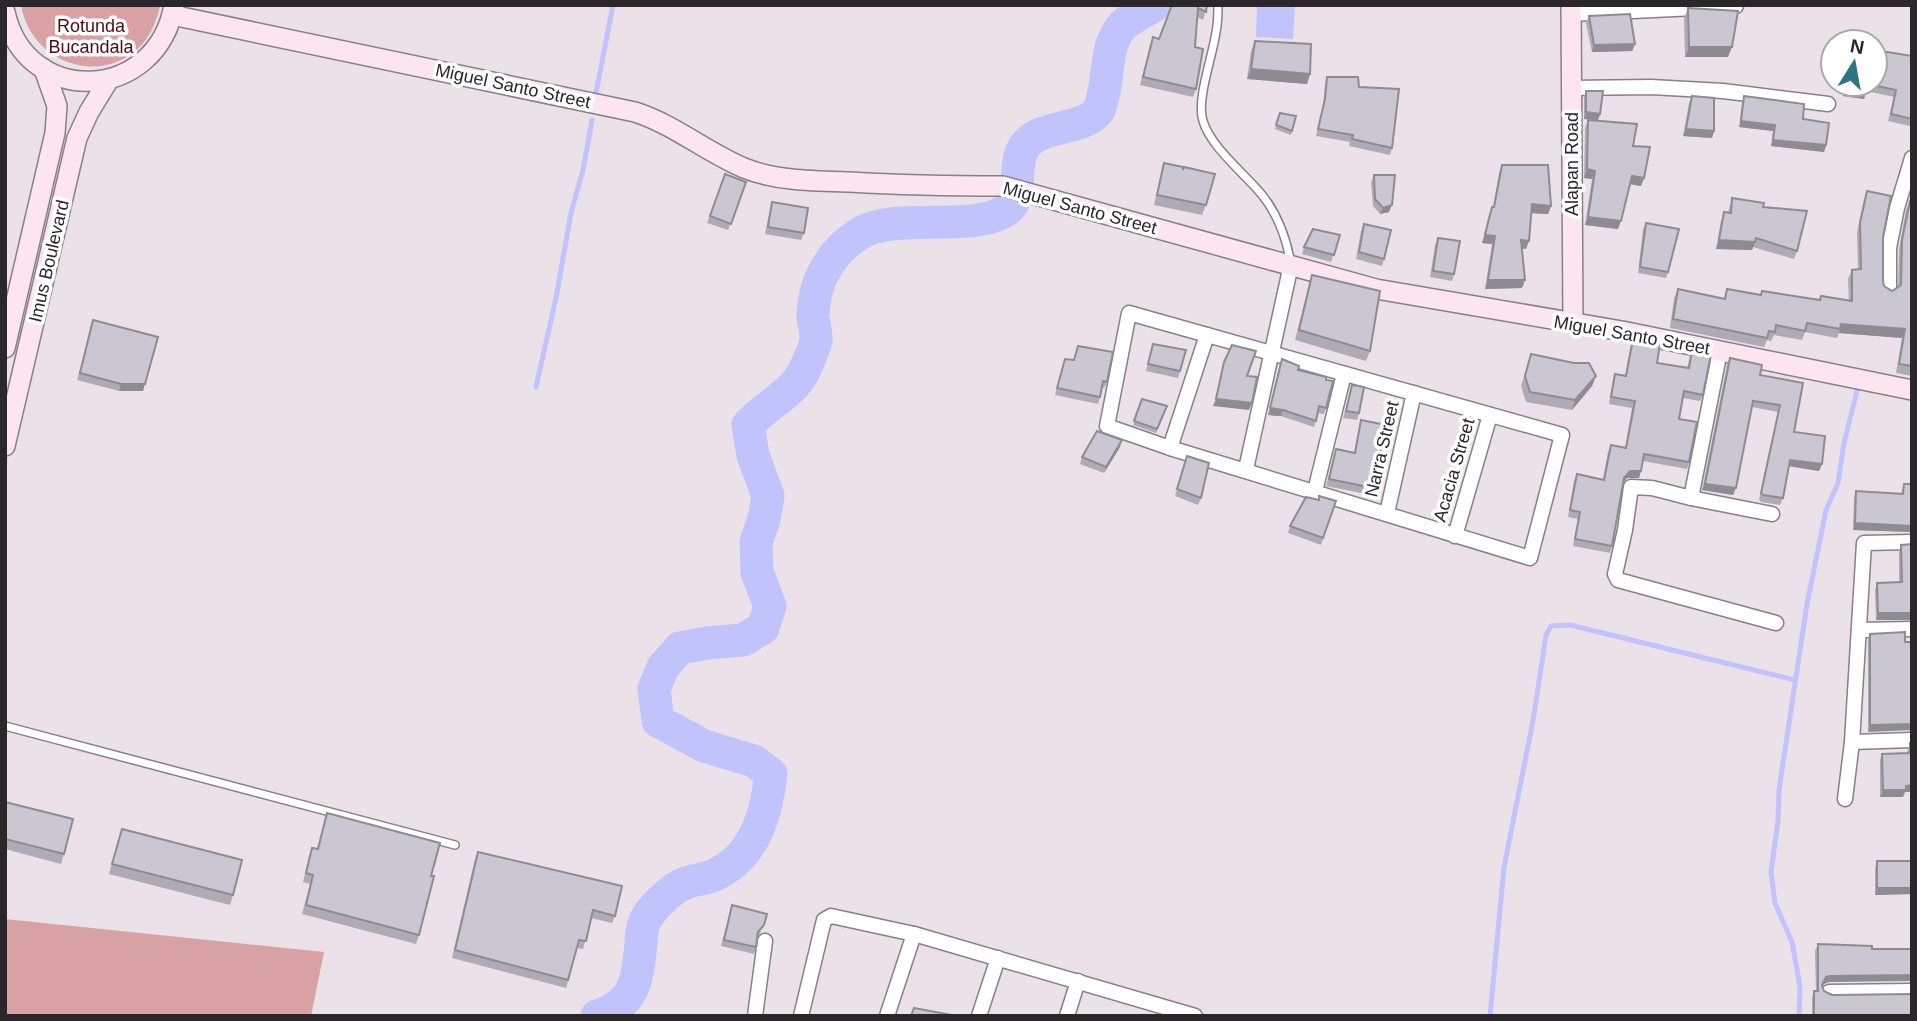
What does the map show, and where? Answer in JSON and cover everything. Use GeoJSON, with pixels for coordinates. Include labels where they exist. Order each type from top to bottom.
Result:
{"type":"FeatureCollection","features":[{"type":"Feature","properties":{"kind":"main road","name":"Alapan Road"},"geometry":{"type":"LineString","coordinates":[[1571,9],[1573,323]]}},
{"type":"Feature","properties":{"kind":"main road","name":"Miguel Santo Street"},"geometry":{"type":"LineString","coordinates":[[173,10],[635,112],[674,128],[743,167],[773,175],[816,181],[917,186],[1003,186],[1401,294],[1622,331],[1912,390]]}},
{"type":"Feature","properties":{"kind":"main road"},"geometry":{"type":"LineString","coordinates":[[5,12],[8,26],[23,51],[44,69],[64,78],[86,82],[108,81],[139,66],[163,38],[173,10]]}},
{"type":"Feature","properties":{"kind":"main road","name":"Imus Boulevard"},"geometry":{"type":"LineString","coordinates":[[5,348],[55,132],[57,106],[44,69]]}},
{"type":"Feature","properties":{"kind":"main road","name":"Imus Boulevard"},"geometry":{"type":"LineString","coordinates":[[5,446],[77,138],[108,81]]}},
{"type":"Feature","properties":{"kind":"street"},"geometry":{"type":"LineString","coordinates":[[1571,9],[1736,6]]}},
{"type":"Feature","properties":{"kind":"street"},"geometry":{"type":"LineString","coordinates":[[1571,88],[1651,87],[1723,91],[1828,104]]}},
{"type":"Feature","properties":{"kind":"street"},"geometry":{"type":"LineString","coordinates":[[1889,290],[1889,248],[1904,208],[1912,158]]}},
{"type":"Feature","properties":{"kind":"street"},"geometry":{"type":"LineString","coordinates":[[1246,469],[1291,265]]}},
{"type":"Feature","properties":{"kind":"street"},"geometry":{"type":"LineString","coordinates":[[1129,313],[1207,335],[1562,435],[1530,558],[1246,469],[1170,448],[1107,426],[1129,313]]}},
{"type":"Feature","properties":{"kind":"street"},"geometry":{"type":"LineString","coordinates":[[1170,448],[1207,335]]}},
{"type":"Feature","properties":{"kind":"street"},"geometry":{"type":"LineString","coordinates":[[1691,498],[1720,351]]}},
{"type":"Feature","properties":{"kind":"street"},"geometry":{"type":"LineString","coordinates":[[1315,491],[1344,374]]}},
{"type":"Feature","properties":{"kind":"street","name":"Narra Street"},"geometry":{"type":"LineString","coordinates":[[1387,513],[1414,393]]}},
{"type":"Feature","properties":{"kind":"street","name":"Acacia Street"},"geometry":{"type":"LineString","coordinates":[[1455,536],[1490,415]]}},
{"type":"Feature","properties":{"kind":"street"},"geometry":{"type":"LineString","coordinates":[[1772,514],[1652,488],[1631,487],[1615,574],[1618,580],[1776,623]]}},
{"type":"Feature","properties":{"kind":"street"},"geometry":{"type":"LineString","coordinates":[[1845,799],[1852,743],[1864,543],[1912,542]]}},
{"type":"Feature","properties":{"kind":"street"},"geometry":{"type":"LineString","coordinates":[[1858,630],[1912,629]]}},
{"type":"Feature","properties":{"kind":"street"},"geometry":{"type":"LineString","coordinates":[[1852,743],[1912,740]]}},
{"type":"Feature","properties":{"kind":"street"},"geometry":{"type":"LineString","coordinates":[[801,1016],[827,917],[831,916],[914,934],[998,958],[1078,982],[1153,1010],[1195,1016]]}},
{"type":"Feature","properties":{"kind":"street"},"geometry":{"type":"LineString","coordinates":[[887,1016],[914,934]]}},
{"type":"Feature","properties":{"kind":"street"},"geometry":{"type":"LineString","coordinates":[[755,1016],[765,941]]}},
{"type":"Feature","properties":{"kind":"street"},"geometry":{"type":"LineString","coordinates":[[979,1016],[998,958]]}},
{"type":"Feature","properties":{"kind":"street"},"geometry":{"type":"LineString","coordinates":[[1067,1016],[1078,982]]}},
{"type":"Feature","properties":{"kind":"street"},"geometry":{"type":"LineString","coordinates":[[1829,992],[1912,991]]}},
{"type":"Feature","properties":{"kind":"lane"},"geometry":{"type":"LineString","coordinates":[[1218,5],[1217,30],[1203,94],[1202,121],[1217,146],[1258,189],[1276,215],[1287,242],[1291,265]]}},
{"type":"Feature","properties":{"kind":"lane"},"geometry":{"type":"LineString","coordinates":[[5,726],[454,845]]}},
{"type":"Feature","properties":{"kind":"green space","name":"Rotunda Bucandala"},"geometry":{"type":"Polygon","coordinates":[[[21,5],[160,6],[148,37],[129,56],[111,64],[91,67],[72,64],[39,43],[28,26],[21,5]]]}},
{"type":"Feature","properties":{"kind":"green space"},"geometry":{"type":"Polygon","coordinates":[[[5,919],[324,952],[311,1016],[5,1016],[5,919]]]}},
{"type":"Feature","properties":{"kind":"water"},"geometry":{"type":"Polygon","coordinates":[[[1257,5],[1295,5],[1293,39],[1256,37],[1257,5]]]}},
{"type":"Feature","properties":{"kind":"building"},"geometry":{"type":"Polygon","coordinates":[[[1172,5],[1207,5],[1206,12],[1198,8],[1195,47],[1203,49],[1196,89],[1143,77],[1153,37],[1159,39],[1172,5]]]}},
{"type":"Feature","properties":{"kind":"building"},"geometry":{"type":"Polygon","coordinates":[[[1688,8],[1738,11],[1732,47],[1689,47],[1688,8]]]}},
{"type":"Feature","properties":{"kind":"building"},"geometry":{"type":"Polygon","coordinates":[[[1630,14],[1635,44],[1594,45],[1589,16],[1630,14]]]}},
{"type":"Feature","properties":{"kind":"building"},"geometry":{"type":"Polygon","coordinates":[[[1255,41],[1311,44],[1310,74],[1251,69],[1255,41]]]}},
{"type":"Feature","properties":{"kind":"building"},"geometry":{"type":"Polygon","coordinates":[[[1889,52],[1912,56],[1912,119],[1891,114],[1896,90],[1889,88],[1889,52]]]}},
{"type":"Feature","properties":{"kind":"building"},"geometry":{"type":"Polygon","coordinates":[[[1327,77],[1358,77],[1359,87],[1399,89],[1392,148],[1352,139],[1353,135],[1318,129],[1327,77]]]}},
{"type":"Feature","properties":{"kind":"building"},"geometry":{"type":"Polygon","coordinates":[[[1586,91],[1603,91],[1600,114],[1586,112],[1586,91]]]}},
{"type":"Feature","properties":{"kind":"building"},"geometry":{"type":"Polygon","coordinates":[[[1692,96],[1714,98],[1714,131],[1686,129],[1692,96]]]}},
{"type":"Feature","properties":{"kind":"building"},"geometry":{"type":"Polygon","coordinates":[[[1744,96],[1804,104],[1803,119],[1829,123],[1826,145],[1773,140],[1775,125],[1741,121],[1744,96]]]}},
{"type":"Feature","properties":{"kind":"building"},"geometry":{"type":"Polygon","coordinates":[[[1280,113],[1296,116],[1292,131],[1276,125],[1280,113]]]}},
{"type":"Feature","properties":{"kind":"building"},"geometry":{"type":"Polygon","coordinates":[[[1588,120],[1637,124],[1633,146],[1650,147],[1644,178],[1632,176],[1621,221],[1588,217],[1595,171],[1587,169],[1588,120]]]}},
{"type":"Feature","properties":{"kind":"building"},"geometry":{"type":"Polygon","coordinates":[[[1164,163],[1183,167],[1183,170],[1184,167],[1215,174],[1206,205],[1157,195],[1164,163]]]}},
{"type":"Feature","properties":{"kind":"building"},"geometry":{"type":"Polygon","coordinates":[[[1502,165],[1548,165],[1551,206],[1532,204],[1529,241],[1521,240],[1525,280],[1488,280],[1495,236],[1485,235],[1494,207],[1502,165]]]}},
{"type":"Feature","properties":{"kind":"building"},"geometry":{"type":"Polygon","coordinates":[[[725,174],[746,182],[731,224],[710,216],[725,174]]]}},
{"type":"Feature","properties":{"kind":"building"},"geometry":{"type":"Polygon","coordinates":[[[1374,175],[1395,175],[1392,205],[1383,208],[1375,199],[1374,175]]]}},
{"type":"Feature","properties":{"kind":"building"},"geometry":{"type":"Polygon","coordinates":[[[1867,191],[1891,196],[1883,237],[1883,281],[1884,286],[1892,291],[1901,285],[1902,240],[1910,201],[1912,202],[1912,366],[1899,364],[1905,329],[1841,324],[1840,329],[1807,323],[1805,331],[1776,325],[1775,332],[1769,331],[1767,338],[1673,319],[1678,289],[1725,299],[1727,289],[1761,295],[1762,291],[1820,300],[1821,296],[1852,301],[1852,270],[1861,269],[1860,223],[1867,191]]]}},
{"type":"Feature","properties":{"kind":"building"},"geometry":{"type":"Polygon","coordinates":[[[1732,198],[1764,203],[1763,207],[1807,211],[1797,251],[1756,238],[1755,242],[1719,240],[1724,212],[1731,213],[1732,198]]]}},
{"type":"Feature","properties":{"kind":"building"},"geometry":{"type":"Polygon","coordinates":[[[772,202],[808,208],[804,233],[768,227],[772,202]]]}},
{"type":"Feature","properties":{"kind":"building"},"geometry":{"type":"Polygon","coordinates":[[[1646,223],[1679,229],[1668,272],[1640,267],[1646,223]]]}},
{"type":"Feature","properties":{"kind":"building"},"geometry":{"type":"Polygon","coordinates":[[[1364,224],[1391,230],[1384,259],[1359,252],[1364,224]]]}},
{"type":"Feature","properties":{"kind":"building"},"geometry":{"type":"Polygon","coordinates":[[[1313,229],[1340,235],[1334,255],[1304,247],[1313,229]]]}},
{"type":"Feature","properties":{"kind":"building"},"geometry":{"type":"Polygon","coordinates":[[[1438,238],[1460,241],[1454,274],[1433,271],[1438,238]]]}},
{"type":"Feature","properties":{"kind":"building"},"geometry":{"type":"Polygon","coordinates":[[[1312,275],[1380,291],[1370,351],[1299,330],[1312,275]]]}},
{"type":"Feature","properties":{"kind":"building"},"geometry":{"type":"Polygon","coordinates":[[[93,320],[158,337],[145,384],[121,384],[80,373],[93,320]]]}},
{"type":"Feature","properties":{"kind":"building"},"geometry":{"type":"Polygon","coordinates":[[[1633,339],[1660,344],[1657,363],[1689,368],[1692,350],[1711,354],[1703,395],[1684,391],[1679,419],[1697,422],[1689,462],[1644,454],[1641,471],[1630,471],[1624,478],[1612,546],[1575,539],[1580,512],[1570,510],[1577,474],[1604,480],[1611,445],[1626,448],[1635,401],[1611,397],[1615,374],[1626,376],[1633,339]]]}},
{"type":"Feature","properties":{"kind":"building"},"geometry":{"type":"Polygon","coordinates":[[[1153,344],[1186,350],[1180,371],[1148,364],[1153,344]]]}},
{"type":"Feature","properties":{"kind":"building"},"geometry":{"type":"Polygon","coordinates":[[[1232,345],[1256,351],[1247,376],[1257,377],[1252,403],[1216,399],[1224,362],[1232,345]]]}},
{"type":"Feature","properties":{"kind":"building"},"geometry":{"type":"Polygon","coordinates":[[[1078,346],[1113,352],[1107,382],[1103,381],[1100,397],[1057,388],[1065,359],[1074,360],[1078,346]]]}},
{"type":"Feature","properties":{"kind":"building"},"geometry":{"type":"Polygon","coordinates":[[[1531,354],[1574,363],[1589,363],[1596,376],[1575,400],[1530,392],[1525,376],[1531,354]]]}},
{"type":"Feature","properties":{"kind":"building"},"geometry":{"type":"Polygon","coordinates":[[[1730,358],[1762,365],[1760,375],[1803,383],[1794,432],[1825,436],[1822,464],[1790,460],[1783,498],[1761,493],[1780,405],[1753,401],[1736,488],[1705,484],[1730,358]]]}},
{"type":"Feature","properties":{"kind":"building"},"geometry":{"type":"Polygon","coordinates":[[[1282,359],[1299,366],[1298,370],[1333,381],[1326,408],[1319,406],[1316,421],[1270,408],[1282,359]]]}},
{"type":"Feature","properties":{"kind":"building"},"geometry":{"type":"Polygon","coordinates":[[[1352,385],[1364,387],[1359,413],[1346,411],[1352,385]]]}},
{"type":"Feature","properties":{"kind":"building"},"geometry":{"type":"Polygon","coordinates":[[[1142,399],[1167,406],[1157,429],[1134,421],[1142,399]]]}},
{"type":"Feature","properties":{"kind":"building"},"geometry":{"type":"Polygon","coordinates":[[[1361,420],[1386,425],[1373,488],[1329,479],[1336,449],[1355,453],[1361,420]]]}},
{"type":"Feature","properties":{"kind":"building"},"geometry":{"type":"Polygon","coordinates":[[[1097,431],[1122,440],[1106,467],[1082,457],[1097,431]]]}},
{"type":"Feature","properties":{"kind":"building"},"geometry":{"type":"Polygon","coordinates":[[[1187,456],[1209,463],[1201,498],[1177,489],[1187,456]]]}},
{"type":"Feature","properties":{"kind":"building"},"geometry":{"type":"Polygon","coordinates":[[[1904,484],[1912,484],[1912,526],[1855,523],[1856,491],[1903,494],[1904,484]]]}},
{"type":"Feature","properties":{"kind":"building"},"geometry":{"type":"Polygon","coordinates":[[[1319,496],[1336,501],[1323,538],[1290,526],[1306,497],[1319,500],[1319,496]]]}},
{"type":"Feature","properties":{"kind":"building"},"geometry":{"type":"Polygon","coordinates":[[[1912,544],[1912,613],[1878,613],[1877,583],[1902,582],[1901,545],[1912,544]]]}},
{"type":"Feature","properties":{"kind":"building"},"geometry":{"type":"Polygon","coordinates":[[[1905,632],[1905,642],[1912,642],[1912,724],[1870,725],[1870,634],[1905,632]]]}},
{"type":"Feature","properties":{"kind":"building"},"geometry":{"type":"Polygon","coordinates":[[[1910,743],[1912,785],[1906,786],[1906,790],[1883,790],[1882,754],[1910,753],[1910,743]]]}},
{"type":"Feature","properties":{"kind":"building"},"geometry":{"type":"Polygon","coordinates":[[[5,802],[73,819],[64,854],[5,839],[5,802]]]}},
{"type":"Feature","properties":{"kind":"building"},"geometry":{"type":"Polygon","coordinates":[[[327,813],[440,843],[419,935],[306,905],[313,875],[306,873],[312,848],[318,849],[327,813]]]}},
{"type":"Feature","properties":{"kind":"building"},"geometry":{"type":"Polygon","coordinates":[[[122,829],[242,860],[233,895],[112,864],[122,829]]]}},
{"type":"Feature","properties":{"kind":"building"},"geometry":{"type":"Polygon","coordinates":[[[478,852],[622,886],[615,916],[593,910],[586,941],[579,940],[568,980],[455,950],[478,852]]]}},
{"type":"Feature","properties":{"kind":"building"},"geometry":{"type":"Polygon","coordinates":[[[1877,861],[1912,861],[1912,888],[1877,888],[1877,861]]]}},
{"type":"Feature","properties":{"kind":"building"},"geometry":{"type":"Polygon","coordinates":[[[732,905],[767,914],[764,925],[758,932],[756,947],[724,940],[732,905]]]}},
{"type":"Feature","properties":{"kind":"building"},"geometry":{"type":"Polygon","coordinates":[[[1818,944],[1872,946],[1872,949],[1912,949],[1912,975],[1831,976],[1826,977],[1822,985],[1824,991],[1832,995],[1912,994],[1912,1016],[1814,1016],[1814,991],[1818,991],[1818,944]]]}},
{"type":"Feature","properties":{"kind":"building"},"geometry":{"type":"Polygon","coordinates":[[[914,1008],[957,1016],[911,1016],[914,1008]]]}},
{"type":"Feature","properties":{"kind":"waterway"},"geometry":{"type":"LineString","coordinates":[[595,98],[613,5]]}},
{"type":"Feature","properties":{"kind":"waterway"},"geometry":{"type":"LineString","coordinates":[[597,1016],[620,1004],[632,989],[638,969],[643,928],[652,910],[681,885],[712,876],[739,858],[756,834],[766,805],[771,774],[754,761],[704,746],[658,721],[654,689],[663,667],[680,648],[743,640],[763,628],[770,606],[757,572],[756,542],[768,496],[753,455],[748,425],[787,392],[805,369],[815,344],[814,301],[826,268],[849,241],[875,227],[915,222],[978,220],[995,216],[1009,208],[1015,196],[1019,162],[1024,147],[1040,134],[1083,122],[1099,110],[1110,51],[1117,33],[1127,22],[1155,5]]}},
{"type":"Feature","properties":{"kind":"waterway"},"geometry":{"type":"LineString","coordinates":[[536,387],[592,120]]}},
{"type":"Feature","properties":{"kind":"waterway"},"geometry":{"type":"LineString","coordinates":[[1799,1016],[1800,986],[1792,942],[1775,903],[1771,872],[1779,790],[1807,604],[1826,510],[1838,483],[1844,443],[1857,391]]}},
{"type":"Feature","properties":{"kind":"waterway"},"geometry":{"type":"LineString","coordinates":[[1490,1016],[1504,867],[1533,721],[1546,635],[1551,626],[1570,625],[1795,680]]}}]}
